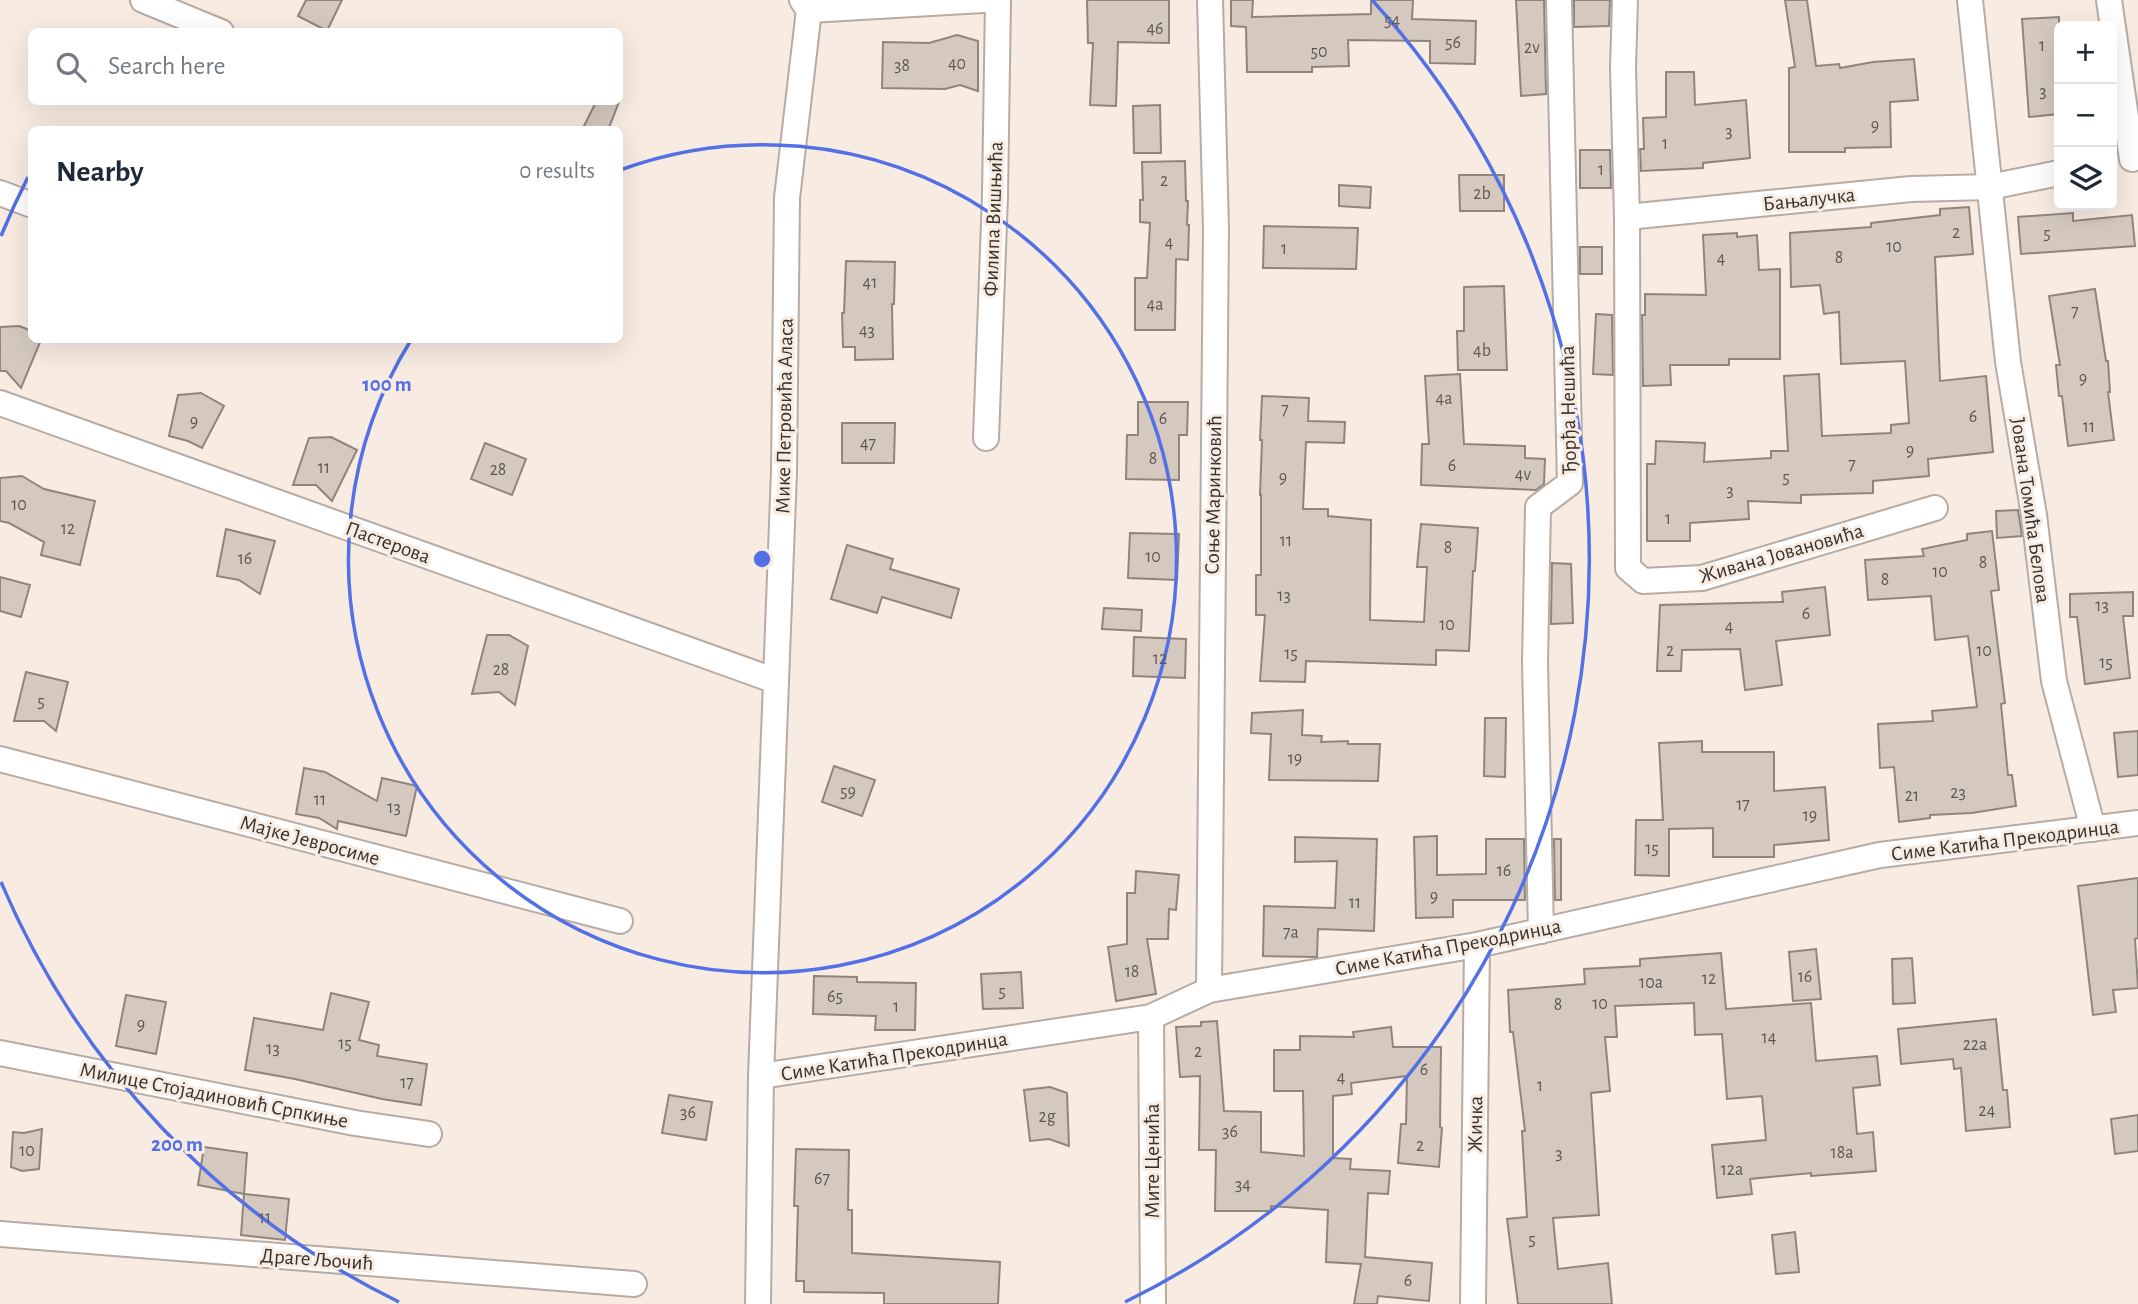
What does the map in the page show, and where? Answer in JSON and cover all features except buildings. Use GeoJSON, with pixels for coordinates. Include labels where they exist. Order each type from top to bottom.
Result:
{"type":"FeatureCollection","features":[{"type":"Feature","properties":{"kind":"street"},"geometry":{"type":"LineString","coordinates":[[143,0],[210,28]]}},
{"type":"Feature","properties":{"kind":"street"},"geometry":{"type":"LineString","coordinates":[[806,5],[984,0]]}},
{"type":"Feature","properties":{"kind":"street","name":"Филипа Вишњића"},"geometry":{"type":"LineString","coordinates":[[986,438],[995,195],[998,0]]}},
{"type":"Feature","properties":{"kind":"street","name":"Соње Маринковић"},"geometry":{"type":"LineString","coordinates":[[1209,990],[1216,230],[1210,0]]}},
{"type":"Feature","properties":{"kind":"street","name":"Ђорђа Нешића"},"geometry":{"type":"LineString","coordinates":[[1541,931],[1535,663],[1538,507],[1570,483],[1559,0]]}},
{"type":"Feature","properties":{"kind":"street"},"geometry":{"type":"LineString","coordinates":[[1625,0],[1623,68],[1627,217]]}},
{"type":"Feature","properties":{"kind":"street","name":"Јована Томића Белова"},"geometry":{"type":"LineString","coordinates":[[1970,0],[2008,362],[2034,515],[2054,681],[2093,829]]}},
{"type":"Feature","properties":{"kind":"street"},"geometry":{"type":"LineString","coordinates":[[2109,0],[2127,160]]}},
{"type":"Feature","properties":{"kind":"street","name":"Мике Петровића Аласа"},"geometry":{"type":"LineString","coordinates":[[758,1304],[761,1076],[784,471],[787,198],[806,5]]}},
{"type":"Feature","properties":{"kind":"street","name":"Бањалучка"},"geometry":{"type":"LineString","coordinates":[[1627,217],[1911,189],[1990,187],[2054,174]]}},
{"type":"Feature","properties":{"kind":"street"},"geometry":{"type":"LineString","coordinates":[[0,193],[28,204]]}},
{"type":"Feature","properties":{"kind":"street","name":"Живана Јовановића"},"geometry":{"type":"LineString","coordinates":[[1627,217],[1628,568],[1643,581],[1702,578],[1935,508]]}},
{"type":"Feature","properties":{"kind":"street","name":"Пастерова"},"geometry":{"type":"LineString","coordinates":[[0,403],[776,681]]}},
{"type":"Feature","properties":{"kind":"street","name":"Мајке Јевросиме"},"geometry":{"type":"LineString","coordinates":[[0,759],[620,921]]}},
{"type":"Feature","properties":{"kind":"street","name":"Симе Катића Прекодринца"},"geometry":{"type":"LineString","coordinates":[[761,1076],[1151,1017],[1209,990],[1477,945],[1880,855],[2138,823]]}},
{"type":"Feature","properties":{"kind":"street","name":"Жичка"},"geometry":{"type":"LineString","coordinates":[[1473,1304],[1477,945]]}},
{"type":"Feature","properties":{"kind":"street","name":"Мите Ценића"},"geometry":{"type":"LineString","coordinates":[[1151,1017],[1153,1304]]}},
{"type":"Feature","properties":{"kind":"street","name":"Милице Стојадиновић Српкиње"},"geometry":{"type":"LineString","coordinates":[[0,1053],[355,1123],[429,1134]]}},
{"type":"Feature","properties":{"kind":"street","name":"Драге Љочић"},"geometry":{"type":"LineString","coordinates":[[0,1234],[634,1284]]}}]}
